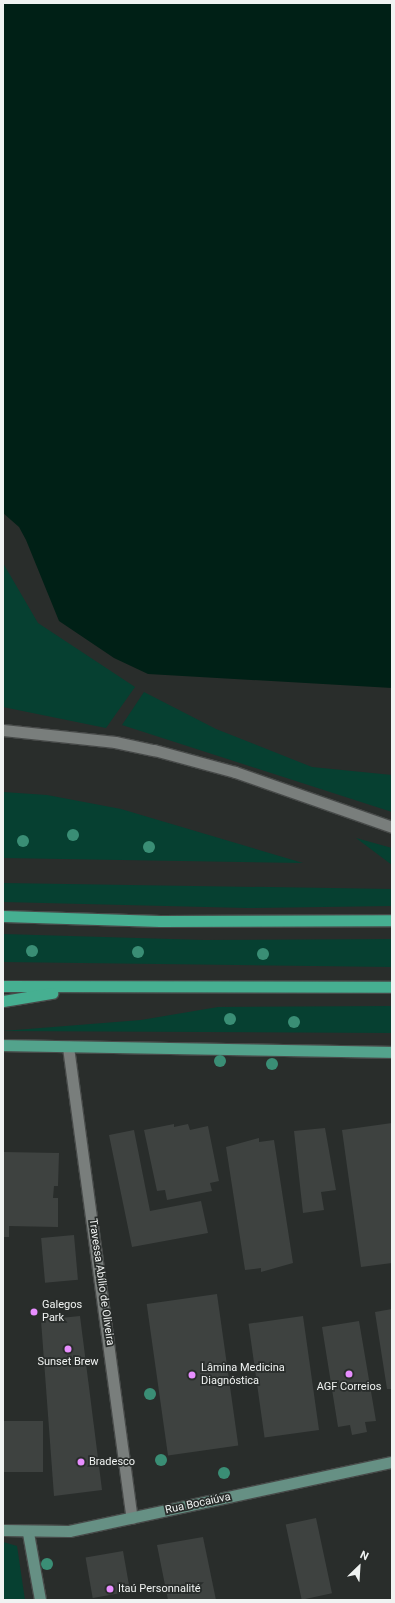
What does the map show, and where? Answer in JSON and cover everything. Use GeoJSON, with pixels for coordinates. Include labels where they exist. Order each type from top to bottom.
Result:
{"type":"FeatureCollection","features":[{"type":"Feature","properties":{"kind":"highway"},"geometry":{"type":"LineString","coordinates":[[3,916],[160,921],[392,920]]}},
{"type":"Feature","properties":{"kind":"highway"},"geometry":{"type":"LineString","coordinates":[[3,986],[76,988],[392,987]]}},
{"type":"Feature","properties":{"kind":"highway"},"geometry":{"type":"LineString","coordinates":[[3,1000],[76,988]]}},
{"type":"Feature","properties":{"kind":"main road"},"geometry":{"type":"LineString","coordinates":[[3,1045],[392,1052]]}},
{"type":"Feature","properties":{"kind":"main road","name":"Rua Bocaiúva"},"geometry":{"type":"LineString","coordinates":[[3,1530],[28,1533],[69,1531],[392,1462]]}},
{"type":"Feature","properties":{"kind":"main road"},"geometry":{"type":"LineString","coordinates":[[28,1533],[40,1600]]}},
{"type":"Feature","properties":{"kind":"street"},"geometry":{"type":"LineString","coordinates":[[3,730],[115,742],[154,750],[235,772],[392,827]]}},
{"type":"Feature","properties":{"kind":"street","name":"Travessa Abílio de Oliveira"},"geometry":{"type":"LineString","coordinates":[[68,1047],[132,1518]]}},
{"type":"Feature","properties":{"kind":"shaded area"},"geometry":{"type":"Polygon","coordinates":[[[3,3],[392,3],[392,688],[148,674],[114,658],[59,621],[26,540],[19,527],[3,513],[3,3]]]}},
{"type":"Feature","properties":{"kind":"shaded area"},"geometry":{"type":"Polygon","coordinates":[[[3,563],[38,623],[135,687],[106,728],[3,707],[3,563]]]}},
{"type":"Feature","properties":{"kind":"shaded area"},"geometry":{"type":"Polygon","coordinates":[[[144,692],[216,729],[312,767],[392,775],[392,812],[122,725],[144,692]]]}},
{"type":"Feature","properties":{"kind":"shaded area"},"geometry":{"type":"Polygon","coordinates":[[[3,792],[47,795],[121,809],[303,863],[3,858],[3,792]]]}},
{"type":"Feature","properties":{"kind":"shaded area"},"geometry":{"type":"Polygon","coordinates":[[[356,838],[392,848],[392,865],[356,838]]]}},
{"type":"Feature","properties":{"kind":"shaded area"},"geometry":{"type":"Polygon","coordinates":[[[3,883],[392,889],[392,906],[247,908],[3,902],[3,883]]]}},
{"type":"Feature","properties":{"kind":"shaded area"},"geometry":{"type":"Polygon","coordinates":[[[3,934],[204,940],[392,939],[392,967],[3,962],[3,934]]]}},
{"type":"Feature","properties":{"kind":"shaded area"},"geometry":{"type":"Polygon","coordinates":[[[392,1006],[392,1033],[3,1031],[141,1020],[218,1007],[392,1006]]]}},
{"type":"Feature","properties":{"kind":"shaded area"},"geometry":{"type":"Polygon","coordinates":[[[3,1542],[17,1546],[25,1600],[3,1600],[3,1542]]]}},
{"type":"Feature","properties":{"kind":"building"},"geometry":{"type":"Polygon","coordinates":[[[392,1123],[392,1263],[361,1267],[342,1130],[392,1123]]]}},
{"type":"Feature","properties":{"kind":"building"},"geometry":{"type":"Polygon","coordinates":[[[174,1124],[174,1127],[188,1124],[190,1130],[208,1126],[219,1181],[210,1183],[212,1191],[167,1200],[165,1190],[157,1191],[144,1130],[174,1124]]]}},
{"type":"Feature","properties":{"kind":"building"},"geometry":{"type":"Polygon","coordinates":[[[325,1128],[336,1190],[321,1192],[324,1210],[303,1213],[294,1131],[325,1128]]]}},
{"type":"Feature","properties":{"kind":"building"},"geometry":{"type":"Polygon","coordinates":[[[134,1130],[150,1211],[201,1201],[208,1233],[132,1247],[109,1135],[134,1130]]]}},
{"type":"Feature","properties":{"kind":"building"},"geometry":{"type":"Polygon","coordinates":[[[259,1138],[259,1142],[274,1140],[293,1263],[261,1272],[261,1268],[245,1270],[226,1147],[259,1138]]]}},
{"type":"Feature","properties":{"kind":"building"},"geometry":{"type":"Polygon","coordinates":[[[3,1152],[59,1153],[58,1186],[54,1186],[53,1198],[58,1198],[58,1227],[9,1226],[9,1237],[3,1237],[3,1152]]]}},
{"type":"Feature","properties":{"kind":"building"},"geometry":{"type":"Polygon","coordinates":[[[74,1235],[78,1280],[45,1283],[41,1238],[74,1235]]]}},
{"type":"Feature","properties":{"kind":"building","name":"Lâmina Medicina Diagnóstica"},"geometry":{"type":"Polygon","coordinates":[[[217,1294],[238,1446],[168,1455],[147,1304],[217,1294]]]}},
{"type":"Feature","properties":{"kind":"building"},"geometry":{"type":"Polygon","coordinates":[[[392,1309],[392,1389],[387,1389],[375,1312],[392,1309]]]}},
{"type":"Feature","properties":{"kind":"building"},"geometry":{"type":"Polygon","coordinates":[[[80,1316],[102,1490],[54,1496],[41,1320],[80,1316]]]}},
{"type":"Feature","properties":{"kind":"building"},"geometry":{"type":"Polygon","coordinates":[[[303,1316],[319,1430],[265,1438],[249,1324],[303,1316]]]}},
{"type":"Feature","properties":{"kind":"building","name":"AGF Correios"},"geometry":{"type":"Polygon","coordinates":[[[359,1321],[376,1421],[365,1422],[367,1432],[352,1435],[350,1425],[338,1427],[322,1327],[359,1321]]]}},
{"type":"Feature","properties":{"kind":"building"},"geometry":{"type":"Polygon","coordinates":[[[3,1421],[43,1421],[43,1472],[3,1472],[3,1421]]]}},
{"type":"Feature","properties":{"kind":"building"},"geometry":{"type":"Polygon","coordinates":[[[316,1518],[332,1593],[302,1600],[286,1524],[316,1518]]]}},
{"type":"Feature","properties":{"kind":"building"},"geometry":{"type":"Polygon","coordinates":[[[203,1537],[216,1600],[168,1600],[157,1545],[203,1537]]]}},
{"type":"Feature","properties":{"kind":"building"},"geometry":{"type":"Polygon","coordinates":[[[123,1551],[130,1591],[93,1598],[86,1558],[123,1551]]]}},
{"type":"Feature","properties":{"kind":"place","name":"Galegos Park"},"geometry":{"type":"Point","coordinates":[34,1312]}},
{"type":"Feature","properties":{"kind":"place","name":"Sunset Brew"},"geometry":{"type":"Point","coordinates":[68,1349]}},
{"type":"Feature","properties":{"kind":"place","name":"AGF Correios"},"geometry":{"type":"Point","coordinates":[349,1374]}},
{"type":"Feature","properties":{"kind":"place","name":"Lâmina Medicina Diagnóstica"},"geometry":{"type":"Point","coordinates":[192,1375]}},
{"type":"Feature","properties":{"kind":"place","name":"Bradesco"},"geometry":{"type":"Point","coordinates":[81,1462]}},
{"type":"Feature","properties":{"kind":"place","name":"Itaú Personnalité"},"geometry":{"type":"Point","coordinates":[110,1589]}}]}
